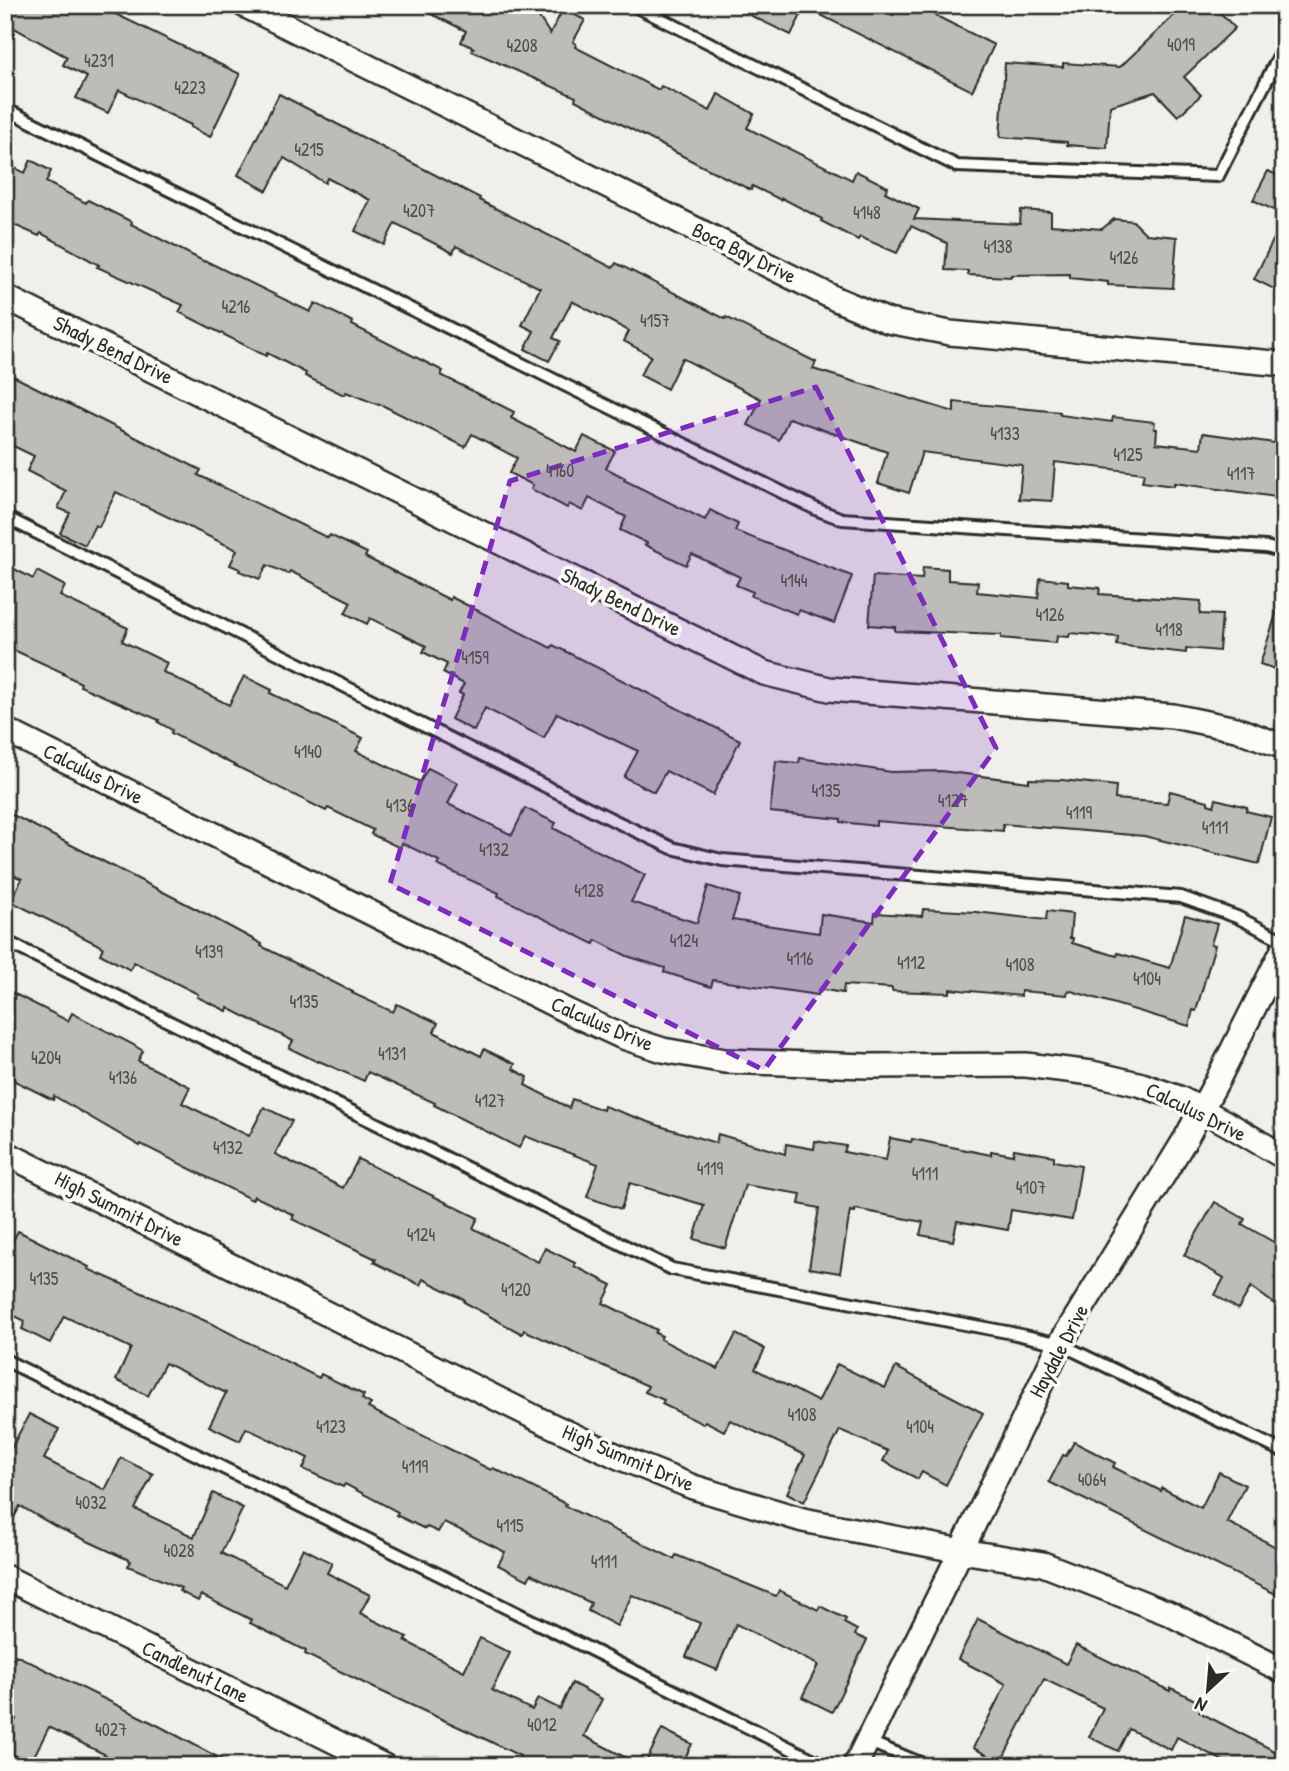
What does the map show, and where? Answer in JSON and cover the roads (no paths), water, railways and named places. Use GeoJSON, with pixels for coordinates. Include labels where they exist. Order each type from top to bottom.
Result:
{"type":"FeatureCollection","features":[{"type":"Feature","properties":{"kind":"street","name":"Boca Bay Drive"},"geometry":{"type":"LineString","coordinates":[[244,5],[836,299],[888,321],[950,333],[1284,364]]}},
{"type":"Feature","properties":{"kind":"street","name":"Shady Bend Drive"},"geometry":{"type":"LineString","coordinates":[[5,297],[764,673],[829,689],[1173,716],[1236,729],[1284,747]]}},
{"type":"Feature","properties":{"kind":"street","name":"Calculus Drive"},"geometry":{"type":"LineString","coordinates":[[5,730],[571,1013],[633,1040],[725,1061],[867,1066],[1026,1065],[1092,1073],[1142,1084],[1179,1098],[1284,1157]]}},
{"type":"Feature","properties":{"kind":"street","name":"Haydale Drive"},"geometry":{"type":"LineString","coordinates":[[855,1766],[1060,1344],[1186,1138],[1284,948]]}},
{"type":"Feature","properties":{"kind":"street","name":"High Summit Drive"},"geometry":{"type":"LineString","coordinates":[[5,1153],[529,1415],[619,1457],[693,1487],[803,1520],[1043,1564],[1168,1613],[1284,1671]]}},
{"type":"Feature","properties":{"kind":"street","name":"Candlenut Lane"},"geometry":{"type":"LineString","coordinates":[[5,1577],[384,1766]]}},
{"type":"Feature","properties":{"kind":"lane"},"geometry":{"type":"LineString","coordinates":[[633,5],[957,166],[1218,176],[1284,46]]}},
{"type":"Feature","properties":{"kind":"lane"},"geometry":{"type":"LineString","coordinates":[[5,108],[818,510],[842,519],[1266,547],[1284,552]]}},
{"type":"Feature","properties":{"kind":"lane"},"geometry":{"type":"LineString","coordinates":[[5,517],[672,848],[722,860],[1181,897],[1237,917],[1284,941]]}},
{"type":"Feature","properties":{"kind":"lane"},"geometry":{"type":"LineString","coordinates":[[5,941],[672,1269],[1060,1344],[1284,1452]]}},
{"type":"Feature","properties":{"kind":"lane"},"geometry":{"type":"LineString","coordinates":[[5,1360],[826,1766]]}},
{"type":"Feature","properties":{"kind":"lane"},"geometry":{"type":"LineString","coordinates":[[867,1741],[927,1766]]}}]}
